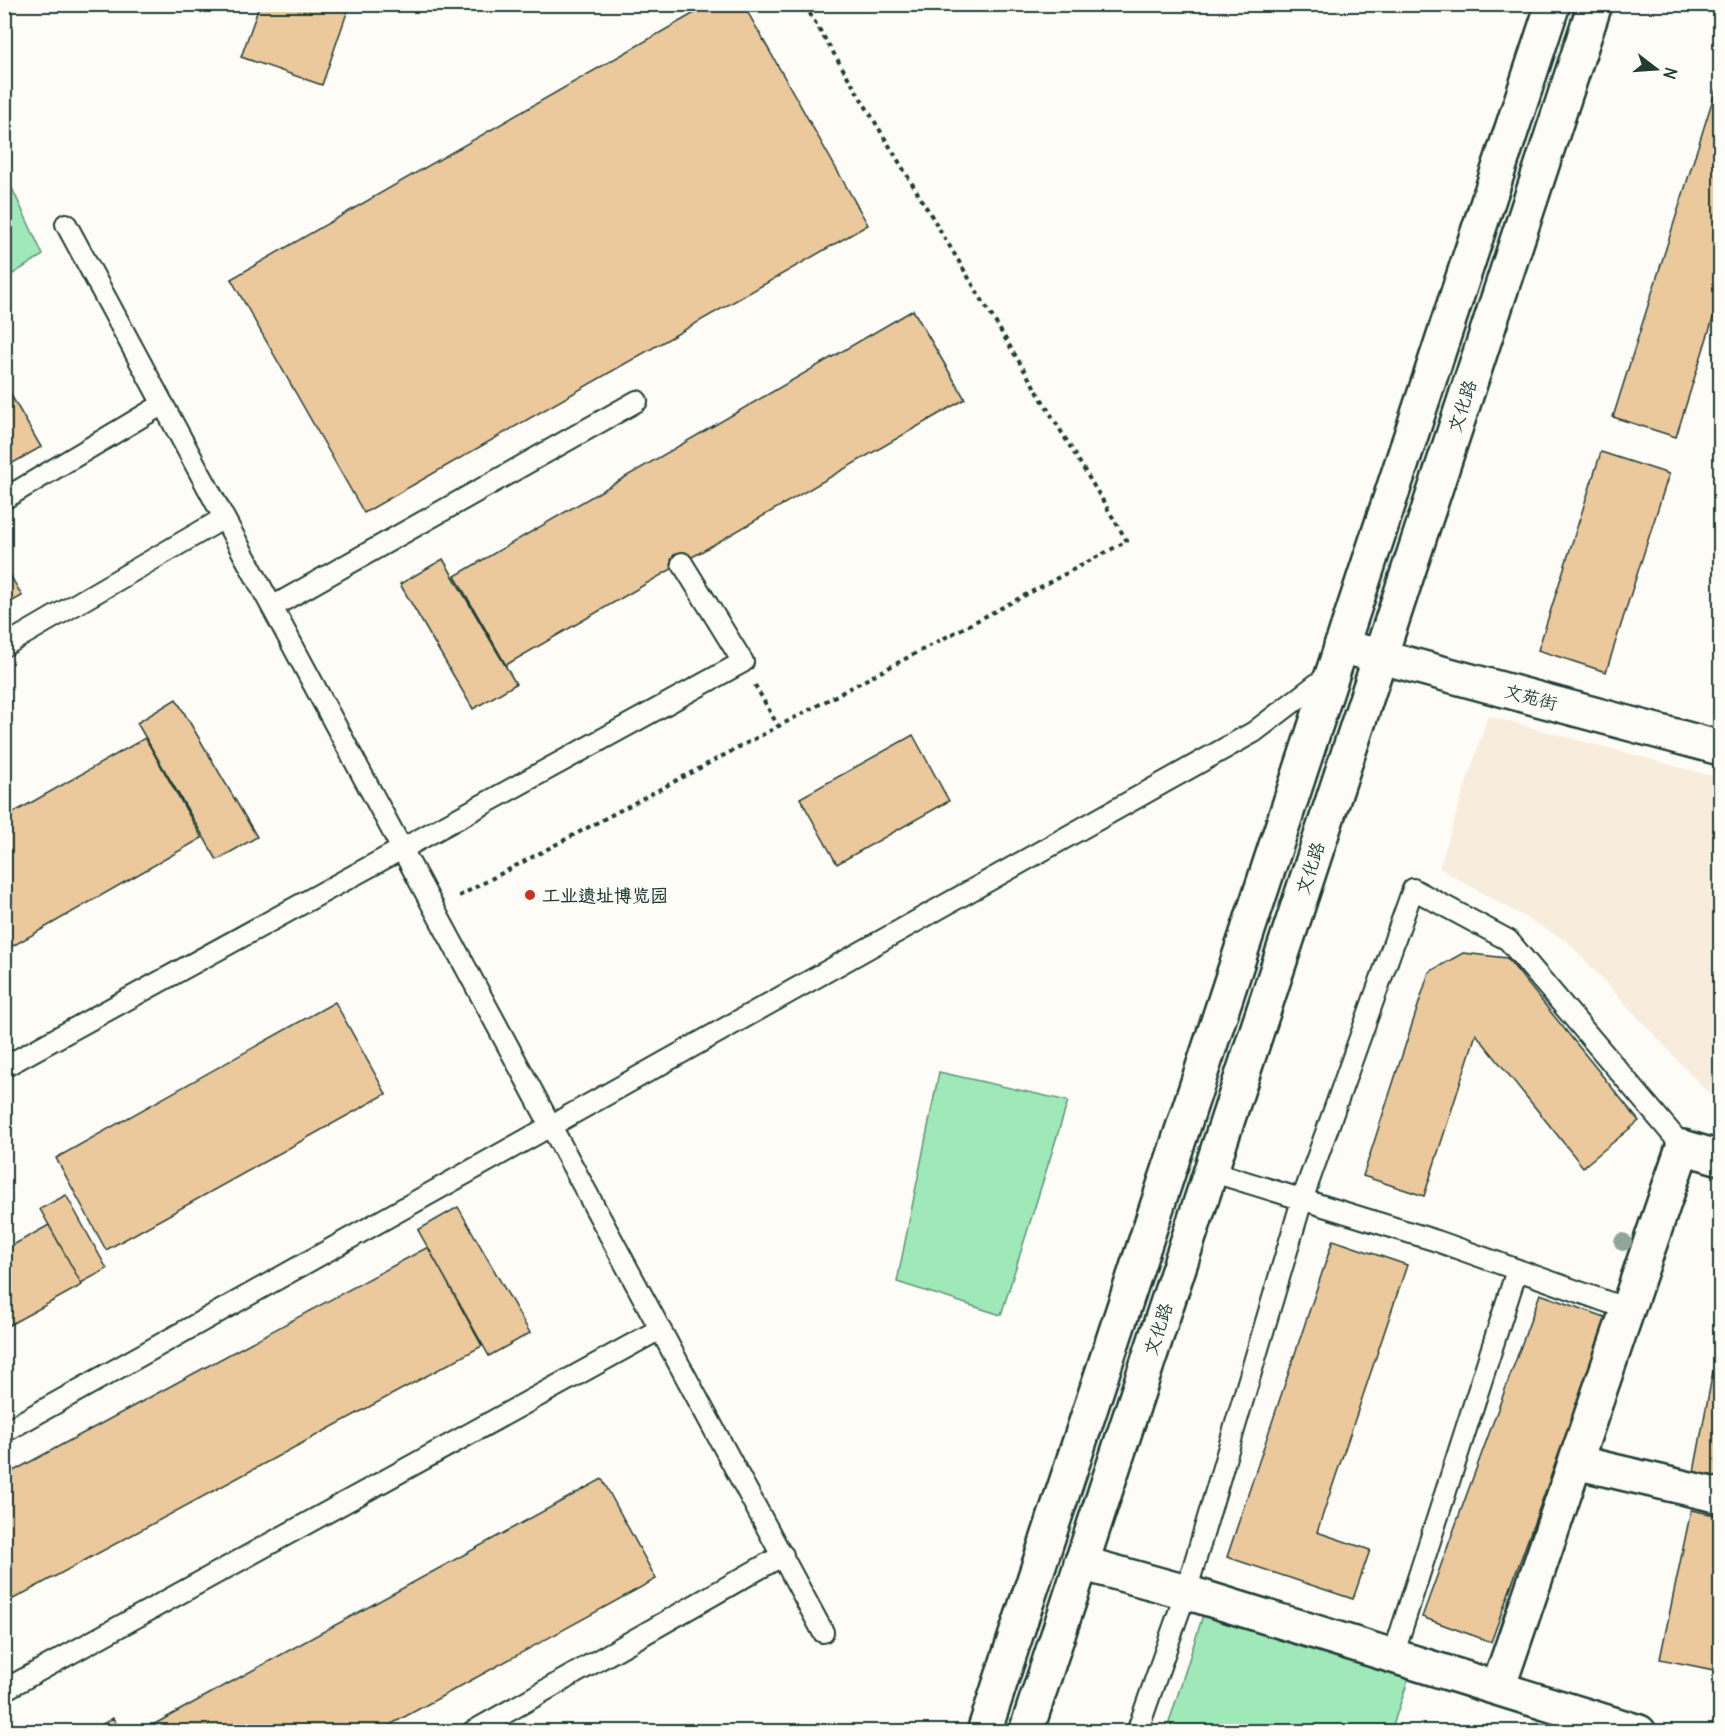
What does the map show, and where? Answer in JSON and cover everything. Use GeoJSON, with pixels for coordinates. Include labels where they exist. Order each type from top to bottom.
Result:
{"type":"FeatureCollection","features":[{"type":"Feature","properties":{"kind":"main road"},"geometry":{"type":"LineString","coordinates":[[984,1731],[1553,4]]}},
{"type":"Feature","properties":{"kind":"main road","name":"文化路"},"geometry":{"type":"LineString","coordinates":[[1026,1731],[1595,4]]}},
{"type":"Feature","properties":{"kind":"main road","name":"文苑街"},"geometry":{"type":"LineString","coordinates":[[1337,659],[1380,656],[1720,748]]}},
{"type":"Feature","properties":{"kind":"main road"},"geometry":{"type":"LineString","coordinates":[[1498,1688],[1683,1147],[1720,1158]]}},
{"type":"Feature","properties":{"kind":"main road"},"geometry":{"type":"LineString","coordinates":[[1575,1462],[1720,1496]]}},
{"type":"Feature","properties":{"kind":"main road"},"geometry":{"type":"LineString","coordinates":[[1081,1563],[1186,1592],[1639,1731]]}},
{"type":"Feature","properties":{"kind":"lane"},"geometry":{"type":"LineString","coordinates":[[66,224],[824,1632]]}},
{"type":"Feature","properties":{"kind":"lane"},"geometry":{"type":"LineString","coordinates":[[272,607],[637,401]]}},
{"type":"Feature","properties":{"kind":"lane"},"geometry":{"type":"LineString","coordinates":[[4,499],[163,405]]}},
{"type":"Feature","properties":{"kind":"lane"},"geometry":{"type":"LineString","coordinates":[[4,646],[224,518]]}},
{"type":"Feature","properties":{"kind":"lane"},"geometry":{"type":"LineString","coordinates":[[4,1067],[743,662],[682,563]]}},
{"type":"Feature","properties":{"kind":"lane"},"geometry":{"type":"LineString","coordinates":[[4,1432],[1254,732],[1337,659]]}},
{"type":"Feature","properties":{"kind":"lane"},"geometry":{"type":"LineString","coordinates":[[1137,1731],[1186,1592],[1302,1200],[1413,889],[1508,940],[1683,1147]]}},
{"type":"Feature","properties":{"kind":"lane"},"geometry":{"type":"LineString","coordinates":[[1210,1171],[1437,1241],[1627,1310]]}},
{"type":"Feature","properties":{"kind":"lane"},"geometry":{"type":"LineString","coordinates":[[1393,1656],[1517,1270]]}},
{"type":"Feature","properties":{"kind":"lane"},"geometry":{"type":"LineString","coordinates":[[4,1690],[660,1329]]}},
{"type":"Feature","properties":{"kind":"lane"},"geometry":{"type":"LineString","coordinates":[[472,1731],[783,1555]]}},
{"type":"Feature","properties":{"kind":"path"},"geometry":{"type":"LineString","coordinates":[[435,909],[1127,542],[804,4]]}},
{"type":"Feature","properties":{"kind":"path"},"geometry":{"type":"LineString","coordinates":[[743,662],[778,726]]}},
{"type":"Feature","properties":{"kind":"shaded area"},"geometry":{"type":"Polygon","coordinates":[[[1488,716],[1720,778],[1720,1044],[1709,1094],[1568,942],[1439,868],[1488,716]]]}},
{"type":"Feature","properties":{"kind":"green space"},"geometry":{"type":"Polygon","coordinates":[[[5,173],[43,255],[4,279],[5,173]]]}},
{"type":"Feature","properties":{"kind":"green space"},"geometry":{"type":"Polygon","coordinates":[[[939,1072],[1068,1101],[1001,1315],[897,1282],[939,1072]]]}},
{"type":"Feature","properties":{"kind":"green space"},"geometry":{"type":"Polygon","coordinates":[[[1204,1612],[1409,1678],[1391,1731],[1166,1732],[1204,1612]]]}},
{"type":"Feature","properties":{"kind":"building"},"geometry":{"type":"Polygon","coordinates":[[[260,4],[350,4],[322,85],[241,57],[260,4]]]}},
{"type":"Feature","properties":{"kind":"building"},"geometry":{"type":"Polygon","coordinates":[[[710,4],[743,4],[868,225],[364,513],[231,279],[710,4]]]}},
{"type":"Feature","properties":{"kind":"building"},"geometry":{"type":"Polygon","coordinates":[[[1716,89],[1720,91],[1720,296],[1676,437],[1613,417],[1716,89]]]}},
{"type":"Feature","properties":{"kind":"building"},"geometry":{"type":"Polygon","coordinates":[[[913,310],[965,399],[506,665],[455,576],[913,310]]]}},
{"type":"Feature","properties":{"kind":"building"},"geometry":{"type":"Polygon","coordinates":[[[4,383],[41,447],[4,468],[4,383]]]}},
{"type":"Feature","properties":{"kind":"building"},"geometry":{"type":"Polygon","coordinates":[[[1601,452],[1669,474],[1606,672],[1538,650],[1601,452]]]}},
{"type":"Feature","properties":{"kind":"building"},"geometry":{"type":"Polygon","coordinates":[[[443,559],[516,684],[473,709],[400,584],[443,559]]]}},
{"type":"Feature","properties":{"kind":"building"},"geometry":{"type":"Polygon","coordinates":[[[4,564],[22,596],[4,606],[4,564]]]}},
{"type":"Feature","properties":{"kind":"building"},"geometry":{"type":"Polygon","coordinates":[[[176,699],[257,837],[217,860],[137,723],[176,699]]]}},
{"type":"Feature","properties":{"kind":"building"},"geometry":{"type":"Polygon","coordinates":[[[913,735],[949,801],[837,864],[800,798],[913,735]]]}},
{"type":"Feature","properties":{"kind":"building"},"geometry":{"type":"Polygon","coordinates":[[[145,738],[202,838],[4,951],[4,818],[145,738]]]}},
{"type":"Feature","properties":{"kind":"building"},"geometry":{"type":"Polygon","coordinates":[[[1463,953],[1507,958],[1639,1121],[1583,1167],[1476,1034],[1424,1196],[1363,1176],[1429,972],[1463,953]]]}},
{"type":"Feature","properties":{"kind":"building"},"geometry":{"type":"Polygon","coordinates":[[[335,1002],[386,1094],[106,1250],[56,1158],[335,1002]]]}},
{"type":"Feature","properties":{"kind":"building"},"geometry":{"type":"Polygon","coordinates":[[[66,1195],[107,1269],[81,1283],[40,1209],[66,1195]]]}},
{"type":"Feature","properties":{"kind":"building"},"geometry":{"type":"Polygon","coordinates":[[[458,1207],[530,1333],[489,1356],[418,1230],[458,1207]]]}},
{"type":"Feature","properties":{"kind":"building"},"geometry":{"type":"Polygon","coordinates":[[[49,1225],[82,1285],[4,1328],[4,1250],[49,1225]]]}},
{"type":"Feature","properties":{"kind":"building"},"geometry":{"type":"Polygon","coordinates":[[[1333,1240],[1407,1265],[1317,1532],[1370,1550],[1353,1599],[1227,1557],[1333,1240]]]}},
{"type":"Feature","properties":{"kind":"building"},"geometry":{"type":"Polygon","coordinates":[[[428,1247],[482,1346],[4,1604],[4,1476],[428,1247]]]}},
{"type":"Feature","properties":{"kind":"building"},"geometry":{"type":"Polygon","coordinates":[[[1540,1294],[1608,1318],[1491,1642],[1422,1617],[1540,1294]]]}},
{"type":"Feature","properties":{"kind":"building"},"geometry":{"type":"Polygon","coordinates":[[[1720,1334],[1720,1477],[1694,1472],[1720,1334]]]}},
{"type":"Feature","properties":{"kind":"building"},"geometry":{"type":"Polygon","coordinates":[[[602,1479],[656,1579],[377,1732],[140,1732],[602,1479]]]}},
{"type":"Feature","properties":{"kind":"building"},"geometry":{"type":"Polygon","coordinates":[[[1691,1510],[1720,1516],[1719,1671],[1660,1659],[1691,1510]]]}},
{"type":"Feature","properties":{"kind":"building"},"geometry":{"type":"Polygon","coordinates":[[[113,1718],[121,1732],[89,1732],[113,1718]]]}},
{"type":"Feature","properties":{"kind":"place","name":"工业遗址博览园"},"geometry":{"type":"Point","coordinates":[530,895]}}]}
